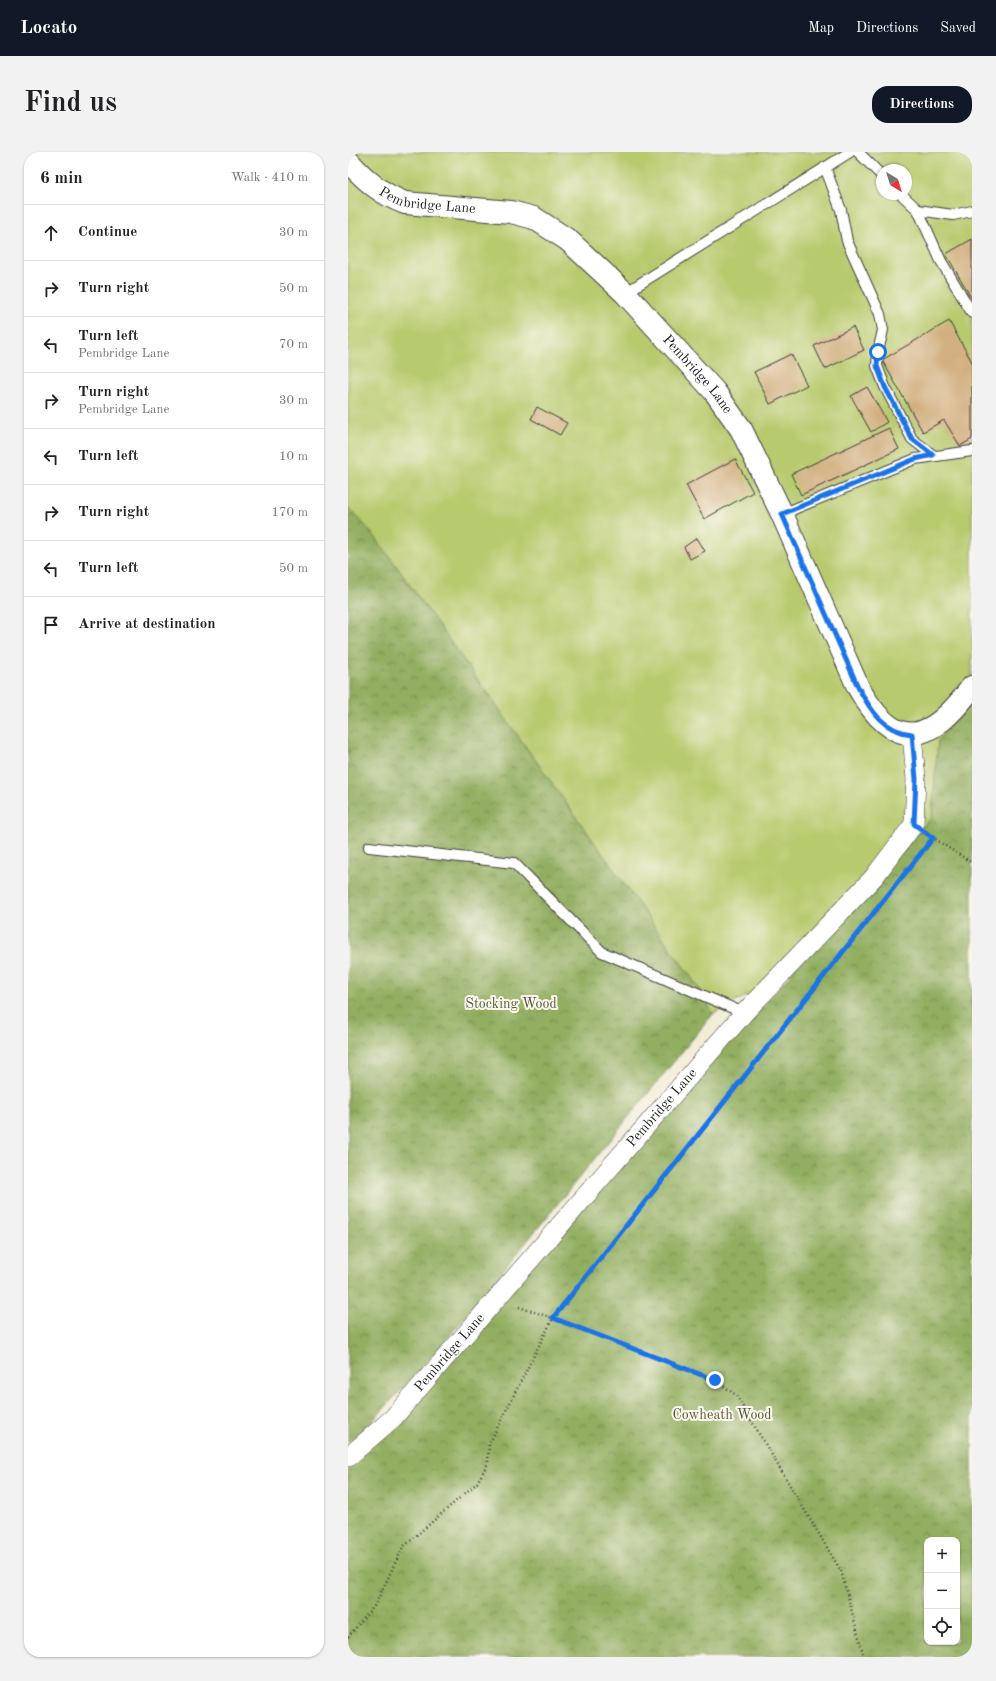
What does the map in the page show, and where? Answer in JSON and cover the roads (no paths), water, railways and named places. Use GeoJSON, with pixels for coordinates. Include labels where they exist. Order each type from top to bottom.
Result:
{"type":"FeatureCollection","features":[{"type":"Feature","properties":{"kind":"street","name":"Pembridge Lane"},"geometry":{"type":"LineString","coordinates":[[348,161],[366,181],[389,197],[405,203],[511,212],[534,218],[568,240],[625,293],[715,392],[741,429],[782,514],[866,702],[888,727],[901,733],[912,734],[916,779],[914,824],[874,877],[744,1013],[497,1300],[393,1418],[348,1457]]}},
{"type":"Feature","properties":{"kind":"street"},"geometry":{"type":"LineString","coordinates":[[912,734],[924,732],[940,722],[972,687]]}},
{"type":"Feature","properties":{"kind":"lane"},"geometry":{"type":"LineString","coordinates":[[625,293],[850,152]]}},
{"type":"Feature","properties":{"kind":"lane"},"geometry":{"type":"LineString","coordinates":[[858,152],[876,170]]}},
{"type":"Feature","properties":{"kind":"lane"},"geometry":{"type":"LineString","coordinates":[[825,167],[840,210],[847,240],[880,314],[883,330],[878,352],[877,366],[885,387],[912,439],[933,455]]}},
{"type":"Feature","properties":{"kind":"lane"},"geometry":{"type":"LineString","coordinates":[[907,200],[918,210],[940,262],[972,313]]}},
{"type":"Feature","properties":{"kind":"lane"},"geometry":{"type":"LineString","coordinates":[[918,210],[953,214],[972,211]]}},
{"type":"Feature","properties":{"kind":"lane"},"geometry":{"type":"LineString","coordinates":[[782,514],[915,459],[933,455],[972,451]]}},
{"type":"Feature","properties":{"kind":"lane"},"geometry":{"type":"LineString","coordinates":[[369,847],[514,863],[602,952],[744,1013]]}},
{"type":"Feature","properties":{"kind":"park label","name":"Stocking Wood"},"geometry":{"type":"Point","coordinates":[511,1004]}},
{"type":"Feature","properties":{"kind":"park label","name":"Cowheath Wood"},"geometry":{"type":"Point","coordinates":[722,1415]}}]}
